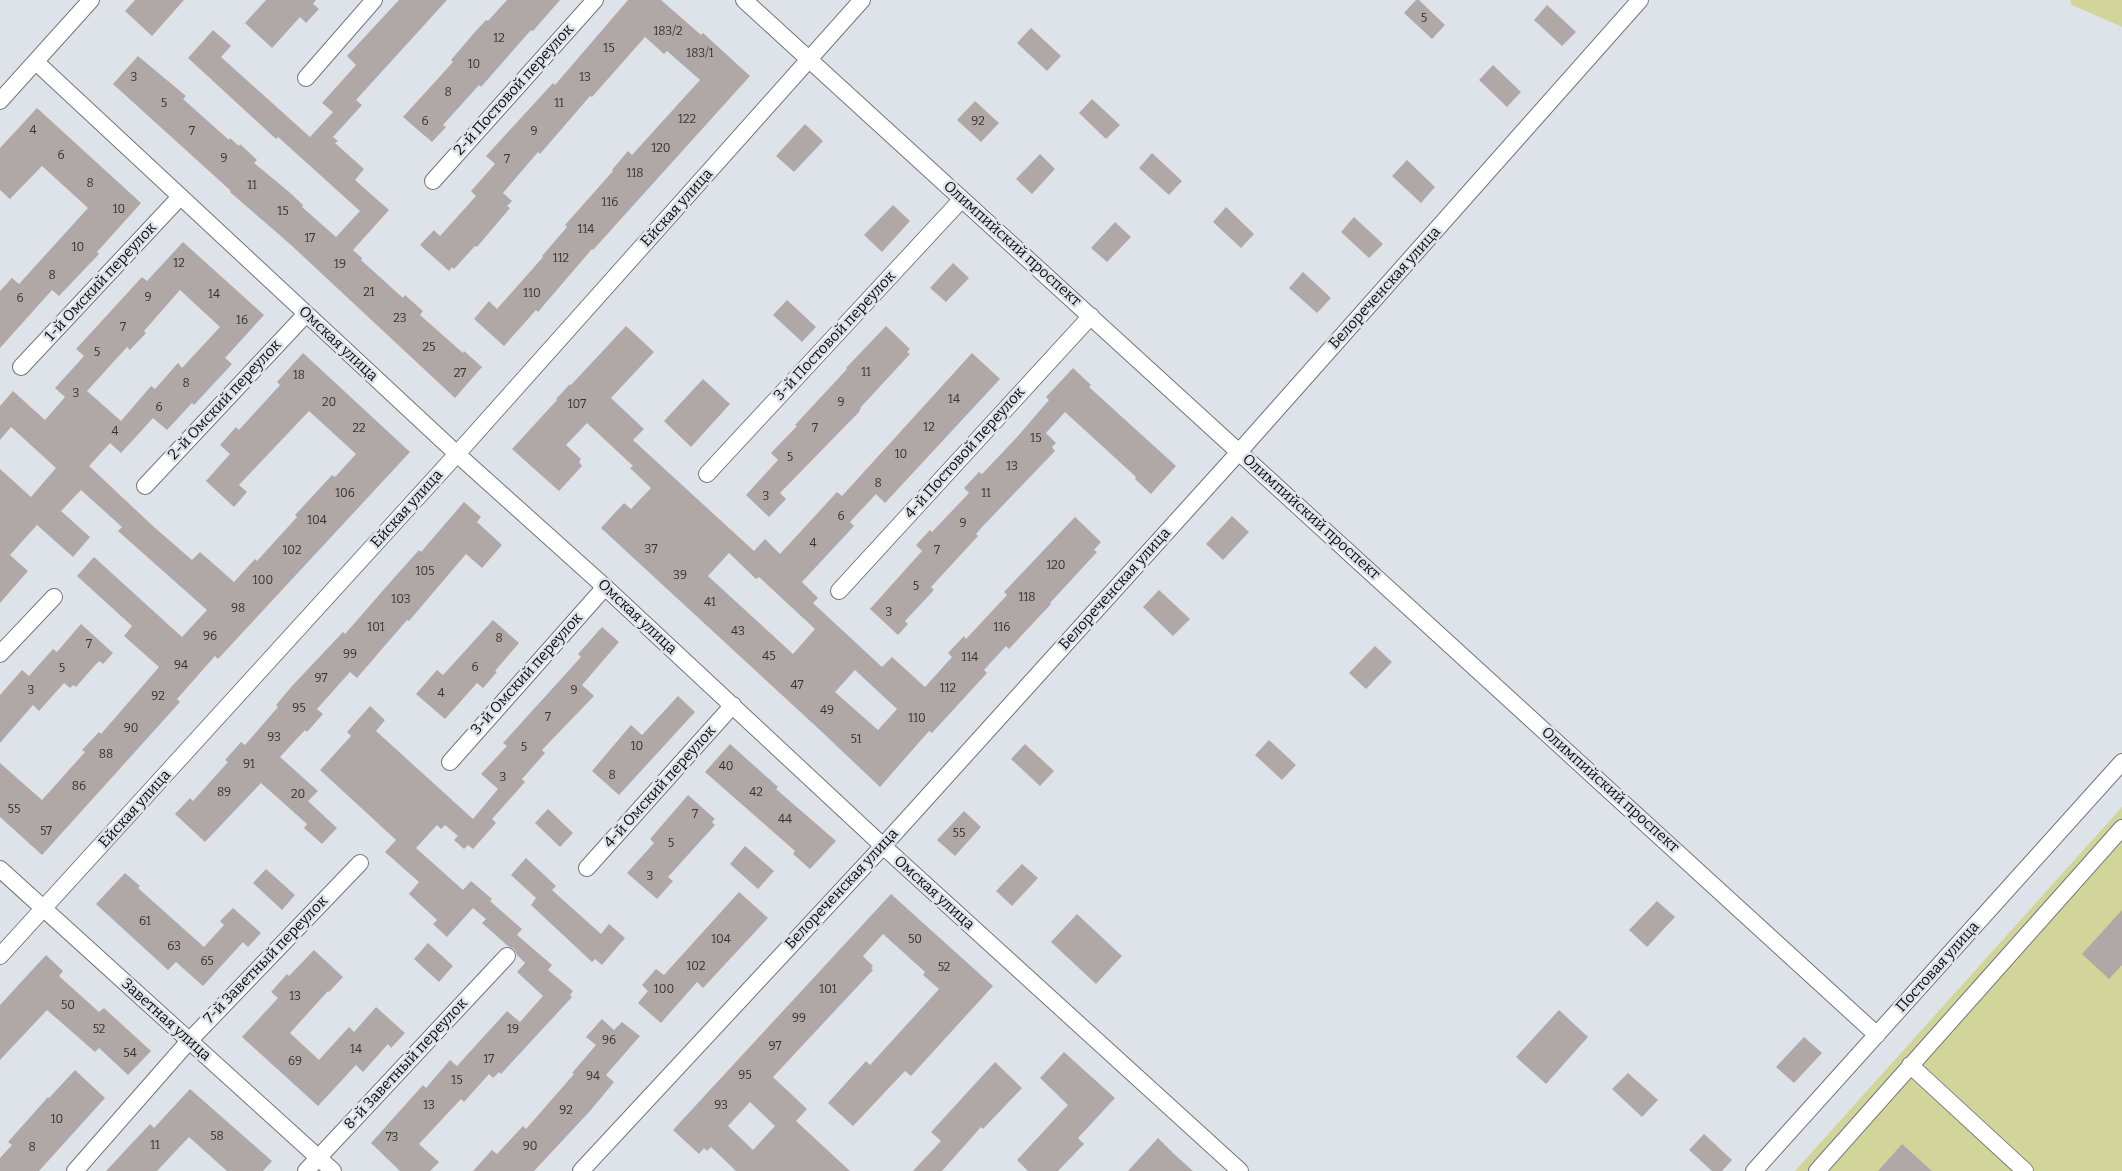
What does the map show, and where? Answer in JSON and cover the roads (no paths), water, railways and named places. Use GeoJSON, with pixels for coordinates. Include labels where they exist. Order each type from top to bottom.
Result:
{"type":"FeatureCollection","features":[{"type":"Feature","properties":{"kind":"street"},"geometry":{"type":"LineString","coordinates":[[0,102],[91,0]]}},
{"type":"Feature","properties":{"kind":"street"},"geometry":{"type":"LineString","coordinates":[[306,78],[374,0]]}},
{"type":"Feature","properties":{"kind":"street","name":"2-й Постовой переулок"},"geometry":{"type":"LineString","coordinates":[[433,181],[595,0]]}},
{"type":"Feature","properties":{"kind":"street","name":"Олимпийский проспект"},"geometry":{"type":"LineString","coordinates":[[744,0],[1877,1035]]}},
{"type":"Feature","properties":{"kind":"street","name":"Ейская улица"},"geometry":{"type":"LineString","coordinates":[[0,956],[457,454],[862,0]]}},
{"type":"Feature","properties":{"kind":"street","name":"Белореченская улица"},"geometry":{"type":"LineString","coordinates":[[581,1171],[883,846],[1239,452],[1640,0]]}},
{"type":"Feature","properties":{"kind":"street","name":"Омская улица"},"geometry":{"type":"LineString","coordinates":[[36,62],[457,454],[605,587],[883,846],[1240,1171]]}},
{"type":"Feature","properties":{"kind":"street","name":"1-й Омский переулок"},"geometry":{"type":"LineString","coordinates":[[21,367],[180,197]]}},
{"type":"Feature","properties":{"kind":"street","name":"3-й Постовой переулок"},"geometry":{"type":"LineString","coordinates":[[707,474],[962,199]]}},
{"type":"Feature","properties":{"kind":"street","name":"2-й Омский переулок"},"geometry":{"type":"LineString","coordinates":[[145,486],[306,314]]}},
{"type":"Feature","properties":{"kind":"street","name":"4-й Постовой переулок"},"geometry":{"type":"LineString","coordinates":[[839,591],[1090,316]]}},
{"type":"Feature","properties":{"kind":"street","name":"3-й Омский переулок"},"geometry":{"type":"LineString","coordinates":[[450,762],[605,587]]}},
{"type":"Feature","properties":{"kind":"street"},"geometry":{"type":"LineString","coordinates":[[0,654],[54,597]]}},
{"type":"Feature","properties":{"kind":"street","name":"4-й Омский переулок"},"geometry":{"type":"LineString","coordinates":[[587,868],[733,706]]}},
{"type":"Feature","properties":{"kind":"street","name":"Постовая улица"},"geometry":{"type":"LineString","coordinates":[[1754,1171],[2122,762]]}},
{"type":"Feature","properties":{"kind":"street"},"geometry":{"type":"LineString","coordinates":[[1817,1171],[2122,828]]}},
{"type":"Feature","properties":{"kind":"street","name":"7-й Заветный переулок"},"geometry":{"type":"LineString","coordinates":[[75,1171],[188,1041],[360,862]]}},
{"type":"Feature","properties":{"kind":"street","name":"Заветная улица"},"geometry":{"type":"LineString","coordinates":[[0,869],[332,1171]]}},
{"type":"Feature","properties":{"kind":"street","name":"8-й Заветный переулок"},"geometry":{"type":"LineString","coordinates":[[306,1171],[507,956]]}},
{"type":"Feature","properties":{"kind":"street"},"geometry":{"type":"LineString","coordinates":[[1910,1066],[2025,1171]]}}]}
